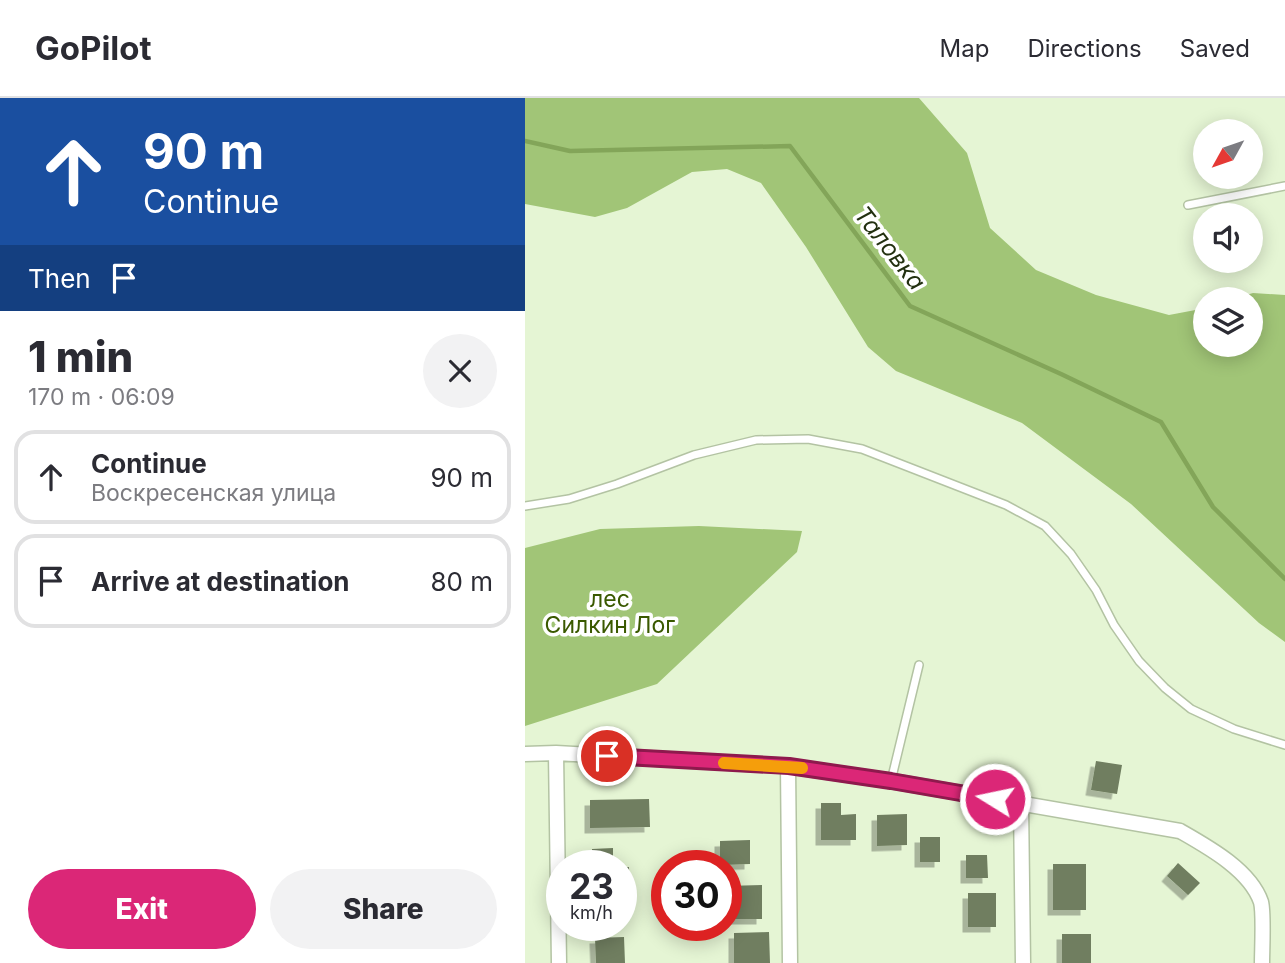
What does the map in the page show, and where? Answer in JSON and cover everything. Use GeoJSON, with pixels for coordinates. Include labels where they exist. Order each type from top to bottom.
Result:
{"type":"FeatureCollection","features":[{"type":"Feature","properties":{"kind":"street"},"geometry":{"type":"LineString","coordinates":[[556,753],[559,963]]}},
{"type":"Feature","properties":{"kind":"street"},"geometry":{"type":"LineString","coordinates":[[525,754],[556,753],[789,766],[1180,831],[1213,850],[1246,877],[1261,903],[1262,963]]}},
{"type":"Feature","properties":{"kind":"street"},"geometry":{"type":"LineString","coordinates":[[789,766],[790,963]]}},
{"type":"Feature","properties":{"kind":"street"},"geometry":{"type":"LineString","coordinates":[[1021,803],[1023,963]]}},
{"type":"Feature","properties":{"kind":"lane"},"geometry":{"type":"LineString","coordinates":[[1188,205],[1285,186]]}},
{"type":"Feature","properties":{"kind":"lane"},"geometry":{"type":"LineString","coordinates":[[525,506],[569,499],[694,455],[756,440],[808,439],[862,449],[1006,505],[1045,526],[1071,554],[1139,661],[1165,688],[1191,709],[1234,729],[1285,745]]}},
{"type":"Feature","properties":{"kind":"lane"},"geometry":{"type":"LineString","coordinates":[[891,781],[919,664]]}},
{"type":"Feature","properties":{"kind":"green space"},"geometry":{"type":"Polygon","coordinates":[[[525,98],[919,98],[967,153],[990,228],[1036,270],[1096,295],[1169,315],[1193,310],[1193,357],[1263,357],[1263,294],[1285,295],[1285,642],[1259,623],[1131,504],[1022,423],[896,371],[868,347],[806,247],[761,183],[727,169],[692,172],[627,208],[595,217],[525,204],[525,98]]]}},
{"type":"Feature","properties":{"kind":"green space","name":"лес Силкин Лог"},"geometry":{"type":"Polygon","coordinates":[[[699,526],[802,531],[797,552],[657,684],[525,726],[525,548],[600,529],[699,526]]]}},
{"type":"Feature","properties":{"kind":"building"},"geometry":{"type":"Polygon","coordinates":[[[1096,761],[1122,765],[1117,794],[1091,790],[1096,761]]]}},
{"type":"Feature","properties":{"kind":"building"},"geometry":{"type":"Polygon","coordinates":[[[649,799],[650,827],[590,828],[590,800],[649,799]]]}},
{"type":"Feature","properties":{"kind":"building"},"geometry":{"type":"Polygon","coordinates":[[[821,803],[841,803],[841,815],[856,814],[856,840],[821,840],[821,803]]]}},
{"type":"Feature","properties":{"kind":"building"},"geometry":{"type":"Polygon","coordinates":[[[907,814],[907,845],[877,846],[877,815],[907,814]]]}},
{"type":"Feature","properties":{"kind":"building"},"geometry":{"type":"Polygon","coordinates":[[[920,837],[940,837],[940,862],[920,862],[920,837]]]}},
{"type":"Feature","properties":{"kind":"building"},"geometry":{"type":"Polygon","coordinates":[[[750,840],[750,864],[742,864],[742,850],[720,850],[720,841],[750,840]]]}},
{"type":"Feature","properties":{"kind":"building"},"geometry":{"type":"Polygon","coordinates":[[[613,848],[613,850],[592,850],[613,848]]]}},
{"type":"Feature","properties":{"kind":"building"},"geometry":{"type":"Polygon","coordinates":[[[966,855],[987,855],[988,878],[966,878],[966,855]]]}},
{"type":"Feature","properties":{"kind":"building"},"geometry":{"type":"Polygon","coordinates":[[[1178,863],[1200,883],[1188,895],[1167,876],[1178,863]]]}},
{"type":"Feature","properties":{"kind":"building"},"geometry":{"type":"Polygon","coordinates":[[[1053,864],[1086,864],[1086,910],[1053,910],[1053,864]]]}},
{"type":"Feature","properties":{"kind":"building"},"geometry":{"type":"Polygon","coordinates":[[[762,885],[762,919],[742,919],[742,886],[762,885]]]}},
{"type":"Feature","properties":{"kind":"building"},"geometry":{"type":"Polygon","coordinates":[[[968,893],[996,893],[996,927],[968,927],[968,893]]]}},
{"type":"Feature","properties":{"kind":"building"},"geometry":{"type":"Polygon","coordinates":[[[769,932],[770,963],[734,963],[734,941],[742,941],[742,933],[769,932]]]}},
{"type":"Feature","properties":{"kind":"building"},"geometry":{"type":"Polygon","coordinates":[[[1062,934],[1091,934],[1091,963],[1062,963],[1062,934]]]}},
{"type":"Feature","properties":{"kind":"building"},"geometry":{"type":"Polygon","coordinates":[[[595,941],[624,941],[625,963],[596,963],[595,941]]]}},
{"type":"Feature","properties":{"kind":"waterway","name":"Таловка"},"geometry":{"type":"LineString","coordinates":[[525,141],[570,151],[790,146],[910,306],[1161,422],[1213,507],[1285,579]]}},
{"type":"Feature","properties":{"kind":"slow traffic"},"geometry":{"type":"LineString","coordinates":[[724,763],[802,768]]}},
{"type":"Feature","properties":{"kind":"route"},"geometry":{"type":"LineString","coordinates":[[607,756],[789,766],[995,799]]}}]}
